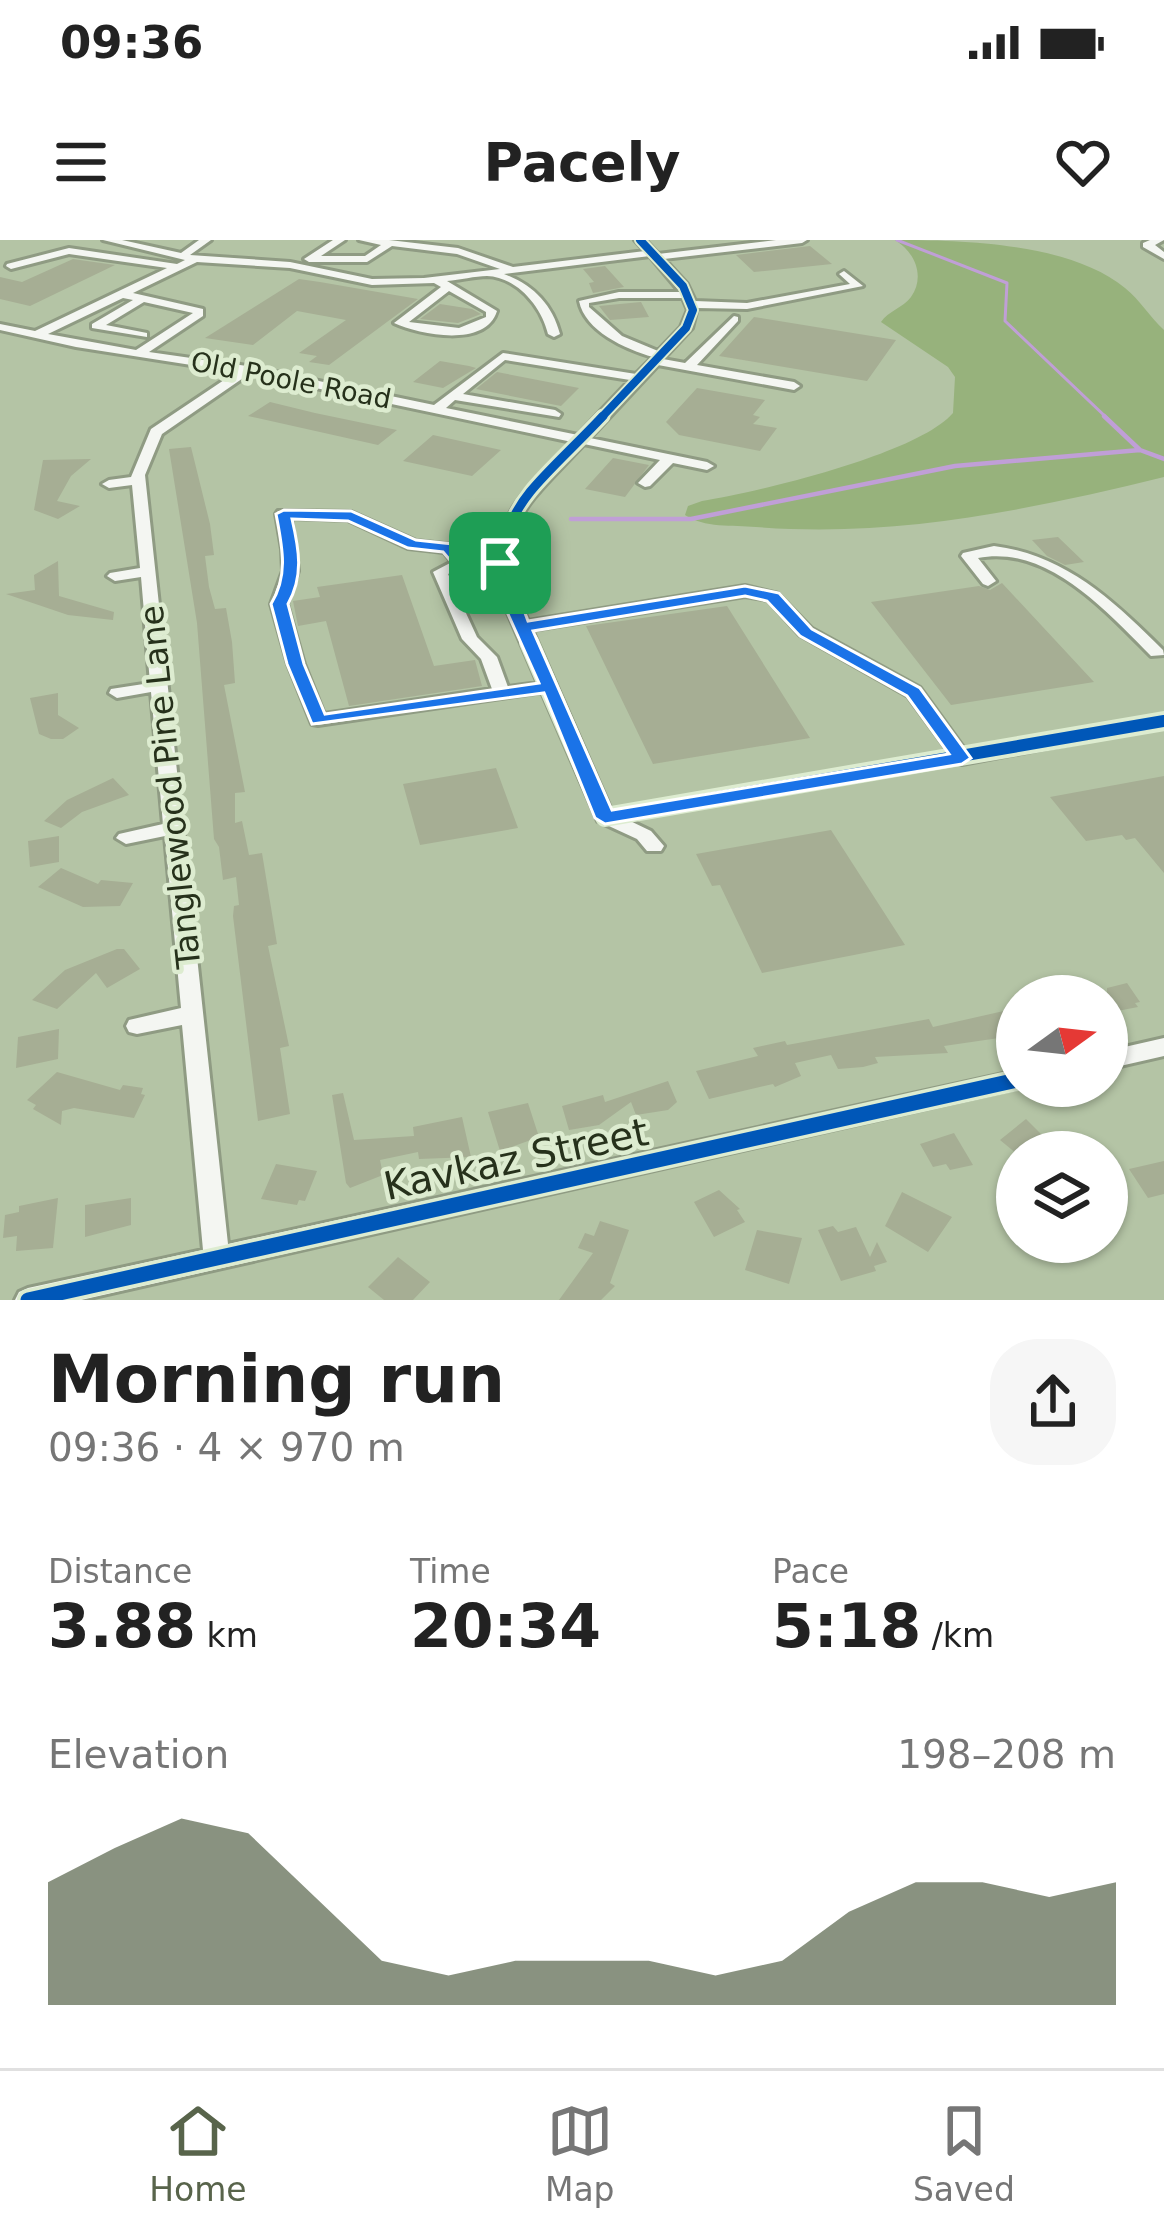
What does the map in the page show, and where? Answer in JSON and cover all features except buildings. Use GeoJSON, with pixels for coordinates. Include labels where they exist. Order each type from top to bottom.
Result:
{"type":"FeatureCollection","features":[{"type":"Feature","properties":{"kind":"street"},"geometry":{"type":"LineString","coordinates":[[108,240],[190,257],[293,266],[372,282],[443,283],[650,250],[802,240]]}},
{"type":"Feature","properties":{"kind":"street"},"geometry":{"type":"LineString","coordinates":[[37,335],[178,267],[206,240]]}},
{"type":"Feature","properties":{"kind":"street"},"geometry":{"type":"LineString","coordinates":[[293,266],[340,240]]}},
{"type":"Feature","properties":{"kind":"street"},"geometry":{"type":"LineString","coordinates":[[364,240],[458,251],[512,270]]}},
{"type":"Feature","properties":{"kind":"street"},"geometry":{"type":"LineString","coordinates":[[418,240],[428,250]]}},
{"type":"Feature","properties":{"kind":"street"},"geometry":{"type":"LineString","coordinates":[[1159,240],[1147,245],[1164,256]]}},
{"type":"Feature","properties":{"kind":"street"},"geometry":{"type":"LineString","coordinates":[[309,259],[367,259],[389,244]]}},
{"type":"Feature","properties":{"kind":"street"},"geometry":{"type":"LineString","coordinates":[[650,250],[689,300],[693,310],[686,328],[518,506],[504,534],[500,563],[522,627],[605,818],[644,835],[655,846]]}},
{"type":"Feature","properties":{"kind":"street"},"geometry":{"type":"LineString","coordinates":[[10,266],[34,256],[69,251],[178,267]]}},
{"type":"Feature","properties":{"kind":"street"},"geometry":{"type":"LineString","coordinates":[[488,273],[526,285],[552,320],[554,334]]}},
{"type":"Feature","properties":{"kind":"street"},"geometry":{"type":"LineString","coordinates":[[794,386],[657,358],[626,345],[600,326],[584,308],[584,301],[619,295],[747,306],[858,286],[844,274]]}},
{"type":"Feature","properties":{"kind":"street"},"geometry":{"type":"LineString","coordinates":[[443,283],[492,311],[490,318],[472,332],[459,333],[400,322],[443,283]]}},
{"type":"Feature","properties":{"kind":"street"},"geometry":{"type":"LineString","coordinates":[[121,294],[198,310],[199,314],[137,353]]}},
{"type":"Feature","properties":{"kind":"street"},"geometry":{"type":"LineString","coordinates":[[143,298],[96,326],[143,335]]}},
{"type":"Feature","properties":{"kind":"street"},"geometry":{"type":"LineString","coordinates":[[688,367],[734,319]]}},
{"type":"Feature","properties":{"kind":"street","name":"Old Poole Road"},"geometry":{"type":"LineString","coordinates":[[0,327],[247,370],[707,466]]}},
{"type":"Feature","properties":{"kind":"street"},"geometry":{"type":"LineString","coordinates":[[438,408],[503,356],[638,378]]}},
{"type":"Feature","properties":{"kind":"street"},"geometry":{"type":"LineString","coordinates":[[109,484],[138,480],[156,432],[247,370]]}},
{"type":"Feature","properties":{"kind":"street"},"geometry":{"type":"LineString","coordinates":[[458,392],[555,414]]}},
{"type":"Feature","properties":{"kind":"street"},"geometry":{"type":"LineString","coordinates":[[645,483],[670,458]]}},
{"type":"Feature","properties":{"kind":"street","name":"Tanglewood Pine Lane"},"geometry":{"type":"LineString","coordinates":[[138,480],[216,1256]]}},
{"type":"Feature","properties":{"kind":"street"},"geometry":{"type":"LineString","coordinates":[[461,562],[448,548],[413,545],[351,516],[284,514],[292,555],[288,590],[280,604],[318,720],[550,686]]}},
{"type":"Feature","properties":{"kind":"street"},"geometry":{"type":"LineString","coordinates":[[988,581],[968,556],[1002,549],[1049,566],[1121,617],[1157,653]]}},
{"type":"Feature","properties":{"kind":"street"},"geometry":{"type":"LineString","coordinates":[[500,563],[461,562],[440,572],[470,638],[489,657],[502,693]]}},
{"type":"Feature","properties":{"kind":"street"},"geometry":{"type":"LineString","coordinates":[[115,576],[148,571]]}},
{"type":"Feature","properties":{"kind":"street"},"geometry":{"type":"LineString","coordinates":[[522,627],[700,596],[745,591],[773,597],[806,632],[914,692],[962,758]]}},
{"type":"Feature","properties":{"kind":"street"},"geometry":{"type":"LineString","coordinates":[[117,693],[160,686]]}},
{"type":"Feature","properties":{"kind":"street"},"geometry":{"type":"LineString","coordinates":[[605,818],[1164,721]]}},
{"type":"Feature","properties":{"kind":"street"},"geometry":{"type":"LineString","coordinates":[[126,838],[174,828]]}},
{"type":"Feature","properties":{"kind":"street"},"geometry":{"type":"LineString","coordinates":[[137,1025],[193,1014]]}},
{"type":"Feature","properties":{"kind":"street"},"geometry":{"type":"LineString","coordinates":[[1128,1055],[1164,1047]]}},
{"type":"Feature","properties":{"kind":"street","name":"Kavkaz Street"},"geometry":{"type":"LineString","coordinates":[[28,1300],[996,1085]]}},
{"type":"Feature","properties":{"kind":"green space"},"geometry":{"type":"Polygon","coordinates":[[[895,240],[983,243],[1046,253],[1102,273],[1130,293],[1164,330],[1164,477],[1012,510],[911,525],[808,529],[719,525],[685,515],[688,506],[702,501],[797,480],[873,456],[907,443],[953,413],[955,377],[948,367],[881,322],[908,301],[917,281],[913,258],[895,240]]]}},
{"type":"Feature","properties":{"kind":"waterway"},"geometry":{"type":"LineString","coordinates":[[897,240],[1007,283],[1005,321],[1108,419]]}},
{"type":"Feature","properties":{"kind":"waterway"},"geometry":{"type":"LineString","coordinates":[[1104,416],[1140,450]]}},
{"type":"Feature","properties":{"kind":"waterway"},"geometry":{"type":"LineString","coordinates":[[571,519],[691,519],[955,466],[1140,450]]}},
{"type":"Feature","properties":{"kind":"waterway"},"geometry":{"type":"LineString","coordinates":[[1140,450],[1164,459]]}},
{"type":"Feature","properties":{"kind":"cycle path"},"geometry":{"type":"LineString","coordinates":[[640,240],[683,286],[693,310],[686,328],[518,506],[503,558],[507,592],[605,817],[1164,721]]}},
{"type":"Feature","properties":{"kind":"cycle path"},"geometry":{"type":"LineString","coordinates":[[28,1300],[996,1085]]}},
{"type":"Feature","properties":{"kind":"route"},"geometry":{"type":"LineString","coordinates":[[500,563],[461,562],[448,548],[413,545],[351,516],[284,514],[292,555],[288,590],[280,604],[318,720],[550,686],[522,627],[745,591],[773,597],[806,632],[914,692],[962,758],[605,818],[572,733],[522,627],[506,592],[500,563]]}}]}
